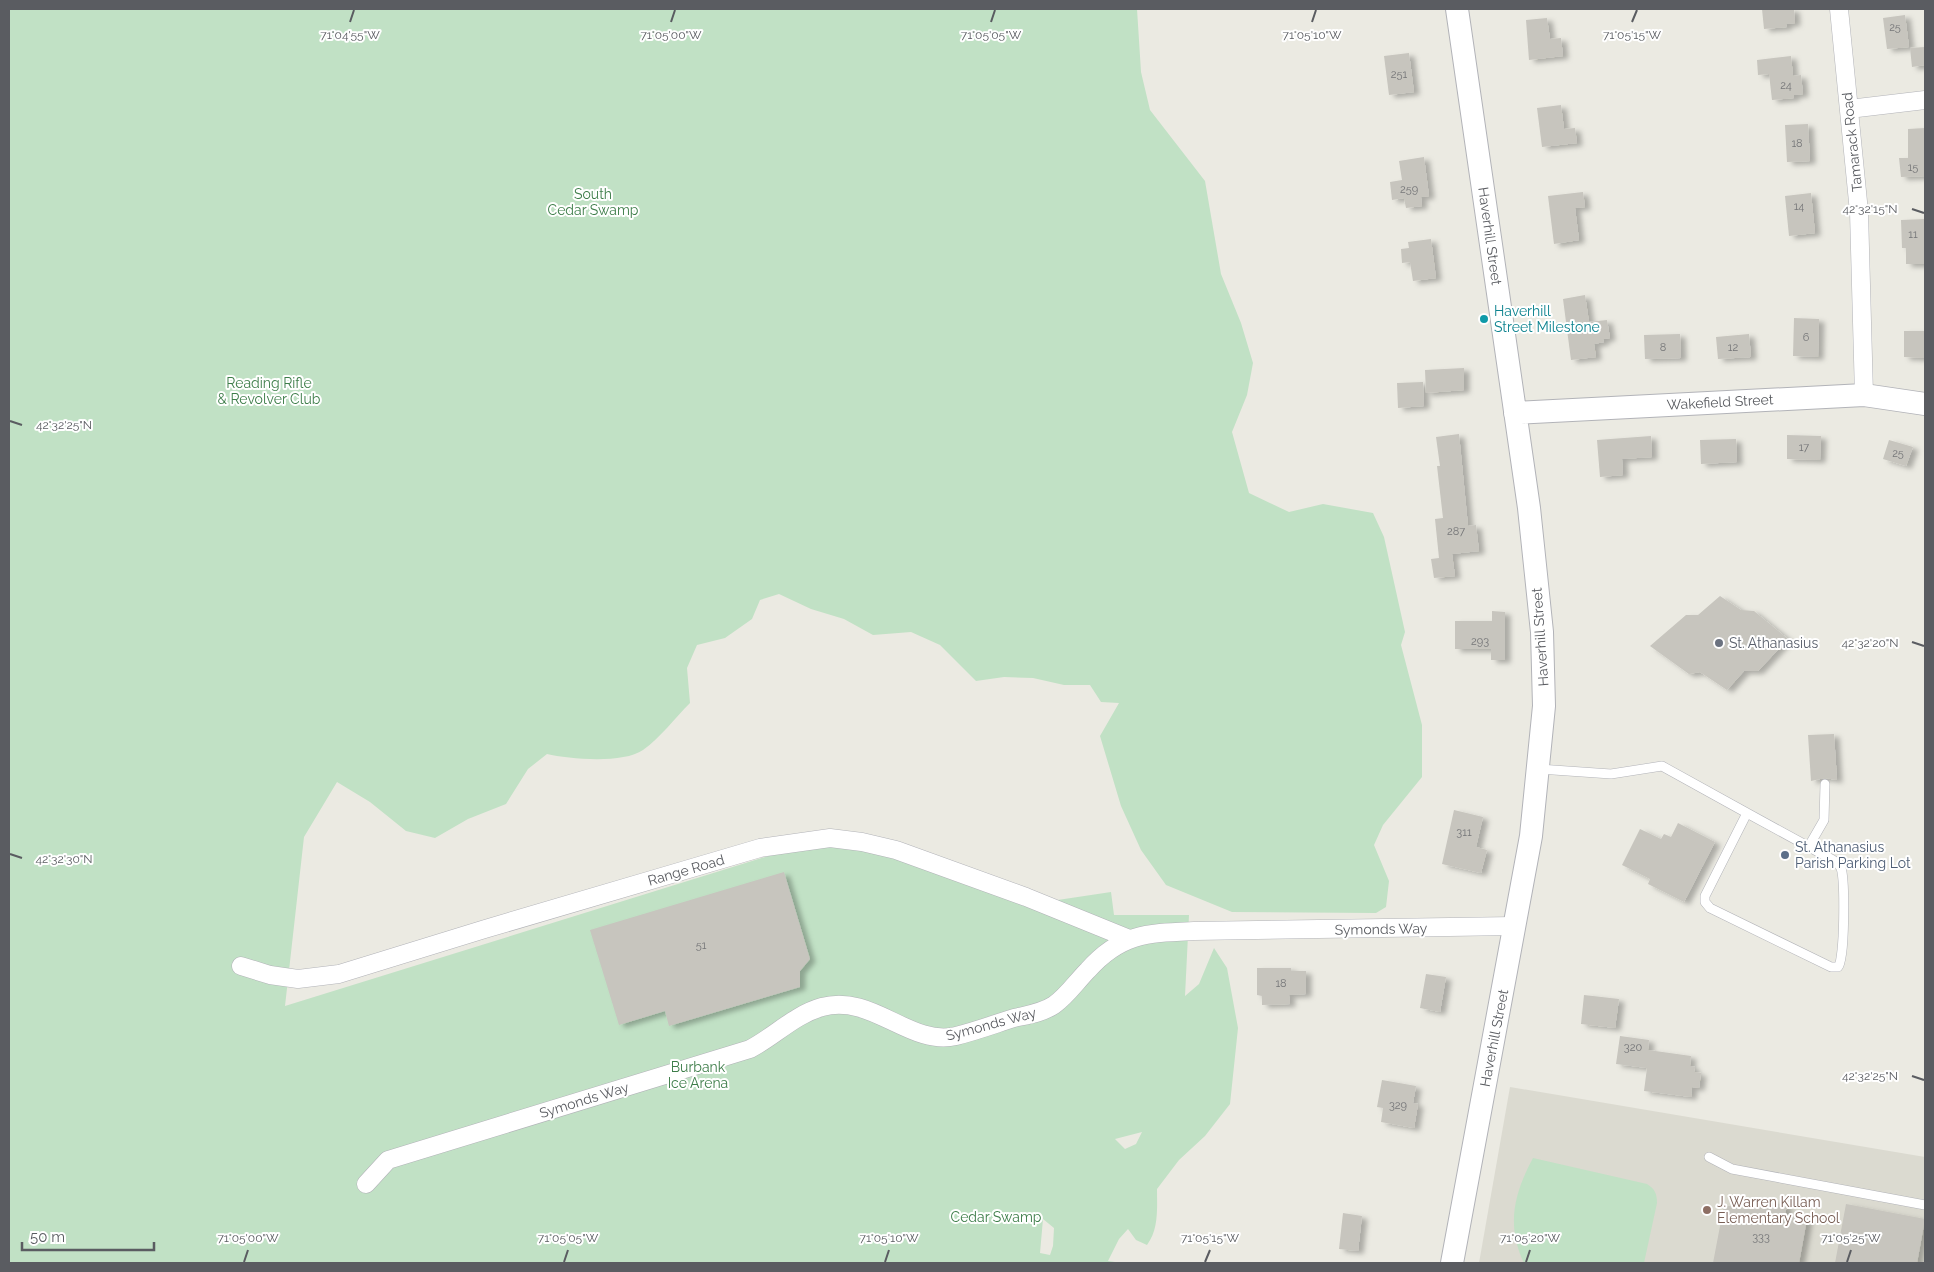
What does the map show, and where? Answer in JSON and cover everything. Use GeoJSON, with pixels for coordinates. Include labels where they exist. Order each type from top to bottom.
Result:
{"type":"FeatureCollection","features":[{"type":"Feature","properties":{"kind":"street","name":"Haverhill Street"},"geometry":{"type":"LineString","coordinates":[[1452,1263],[1531,836],[1544,706],[1543,649],[1529,508],[1457,9]]}},
{"type":"Feature","properties":{"kind":"street","name":"Tamarack Road"},"geometry":{"type":"LineString","coordinates":[[1839,9],[1859,212],[1864,395]]}},
{"type":"Feature","properties":{"kind":"street"},"geometry":{"type":"LineString","coordinates":[[1849,109],[1925,100]]}},
{"type":"Feature","properties":{"kind":"street","name":"Wakefield Street"},"geometry":{"type":"LineString","coordinates":[[1515,412],[1864,395],[1925,404]]}},
{"type":"Feature","properties":{"kind":"street","name":"Range Road"},"geometry":{"type":"LineString","coordinates":[[241,966],[270,975],[298,979],[339,974],[760,848],[830,838],[862,842],[896,850],[1026,897],[1127,938]]}},
{"type":"Feature","properties":{"kind":"street","name":"Symonds Way"},"geometry":{"type":"LineString","coordinates":[[366,1184],[388,1160],[750,1049],[797,1017],[824,1006],[849,1005],[865,1008],[918,1032],[940,1038],[956,1036],[1040,1012],[1056,1004],[1106,951],[1127,938],[1143,934],[1514,926]]}},
{"type":"Feature","properties":{"kind":"lane"},"geometry":{"type":"LineString","coordinates":[[1539,769],[1611,774],[1662,766],[1747,812],[1836,861],[1841,870],[1842,960],[1836,968],[1830,967],[1706,904],[1705,896],[1747,812]]}},
{"type":"Feature","properties":{"kind":"lane"},"geometry":{"type":"LineString","coordinates":[[1809,846],[1824,820],[1825,784]]}},
{"type":"Feature","properties":{"kind":"lane"},"geometry":{"type":"LineString","coordinates":[[1709,1157],[1732,1169],[1925,1206]]}},
{"type":"Feature","properties":{"kind":"shaded area","name":"J. Warren Killam Elementary School"},"geometry":{"type":"Polygon","coordinates":[[[1510,1087],[1925,1157],[1925,1263],[1479,1263],[1510,1087]]]}},
{"type":"Feature","properties":{"kind":"green space"},"geometry":{"type":"Polygon","coordinates":[[[9,9],[1137,9],[1141,72],[1150,110],[1205,181],[1221,274],[1241,323],[1253,363],[1247,395],[1232,432],[1249,493],[1289,512],[1323,504],[1373,513],[1384,537],[1405,632],[1401,645],[1422,725],[1422,777],[1383,825],[1374,845],[1389,881],[1386,907],[1376,913],[1232,912],[1166,885],[1141,850],[1121,806],[1100,736],[1119,703],[1101,702],[1090,685],[1064,685],[1033,678],[1004,677],[976,681],[940,645],[911,632],[873,635],[844,619],[811,609],[779,594],[760,600],[752,619],[725,638],[697,645],[687,668],[690,703],[655,740],[643,750],[634,754],[610,759],[596,759],[547,754],[528,769],[506,804],[468,819],[435,838],[406,831],[370,802],[337,782],[304,837],[285,1006],[794,848],[825,845],[866,849],[1031,904],[1111,892],[1114,915],[1189,915],[1185,996],[1199,984],[1214,948],[1227,968],[1238,1028],[1230,1104],[1205,1136],[1179,1160],[1157,1189],[1157,1211],[1154,1232],[1147,1245],[1136,1240],[1128,1229],[1119,1239],[1108,1261],[1122,1263],[9,1263],[9,9]],[[1142,1132],[1115,1139],[1125,1149],[1136,1144],[1142,1132]],[[1043,1219],[1040,1253],[1050,1255],[1053,1246],[1054,1228],[1043,1219]]]}},
{"type":"Feature","properties":{"kind":"green space"},"geometry":{"type":"Polygon","coordinates":[[[1533,1158],[1647,1184],[1652,1188],[1656,1194],[1657,1203],[1644,1263],[1524,1263],[1515,1236],[1515,1210],[1521,1184],[1533,1158]]]}},
{"type":"Feature","properties":{"kind":"building"},"geometry":{"type":"Polygon","coordinates":[[[1762,9],[1794,9],[1795,23],[1786,24],[1787,27],[1764,29],[1762,9]]]}},
{"type":"Feature","properties":{"kind":"building"},"geometry":{"type":"Polygon","coordinates":[[[1905,15],[1909,47],[1887,49],[1883,18],[1905,15]]]}},
{"type":"Feature","properties":{"kind":"building"},"geometry":{"type":"Polygon","coordinates":[[[1547,18],[1550,39],[1561,38],[1563,56],[1529,60],[1526,20],[1547,18]]]}},
{"type":"Feature","properties":{"kind":"building"},"geometry":{"type":"Polygon","coordinates":[[[1925,47],[1925,65],[1912,67],[1910,48],[1925,47]]]}},
{"type":"Feature","properties":{"kind":"building"},"geometry":{"type":"Polygon","coordinates":[[[1409,53],[1414,92],[1389,95],[1384,56],[1409,53]]]}},
{"type":"Feature","properties":{"kind":"building"},"geometry":{"type":"Polygon","coordinates":[[[1791,56],[1793,76],[1801,75],[1803,94],[1794,95],[1794,98],[1772,100],[1769,74],[1758,75],[1757,60],[1791,56]]]}},
{"type":"Feature","properties":{"kind":"building"},"geometry":{"type":"Polygon","coordinates":[[[1561,105],[1564,129],[1575,128],[1577,143],[1542,147],[1537,108],[1561,105]]]}},
{"type":"Feature","properties":{"kind":"building"},"geometry":{"type":"Polygon","coordinates":[[[1808,124],[1810,161],[1787,162],[1785,125],[1808,124]]]}},
{"type":"Feature","properties":{"kind":"building"},"geometry":{"type":"Polygon","coordinates":[[[1925,128],[1925,176],[1901,177],[1899,158],[1908,158],[1908,129],[1925,128]]]}},
{"type":"Feature","properties":{"kind":"building"},"geometry":{"type":"Polygon","coordinates":[[[1424,157],[1429,196],[1421,197],[1422,206],[1406,208],[1404,198],[1392,200],[1390,182],[1402,180],[1399,161],[1424,157]]]}},
{"type":"Feature","properties":{"kind":"building"},"geometry":{"type":"Polygon","coordinates":[[[1583,192],[1585,207],[1575,208],[1579,240],[1554,244],[1548,196],[1583,192]]]}},
{"type":"Feature","properties":{"kind":"building"},"geometry":{"type":"Polygon","coordinates":[[[1811,193],[1815,233],[1789,236],[1785,196],[1811,193]]]}},
{"type":"Feature","properties":{"kind":"building"},"geometry":{"type":"Polygon","coordinates":[[[1925,219],[1925,264],[1906,264],[1906,248],[1902,248],[1901,220],[1925,219]]]}},
{"type":"Feature","properties":{"kind":"building"},"geometry":{"type":"Polygon","coordinates":[[[1431,239],[1436,278],[1413,281],[1410,262],[1402,263],[1401,249],[1409,248],[1408,242],[1431,239]]]}},
{"type":"Feature","properties":{"kind":"building"},"geometry":{"type":"Polygon","coordinates":[[[1585,295],[1589,322],[1607,320],[1610,338],[1603,339],[1604,342],[1594,344],[1596,357],[1571,360],[1563,299],[1585,295]]]}},
{"type":"Feature","properties":{"kind":"building"},"geometry":{"type":"Polygon","coordinates":[[[1794,318],[1819,319],[1818,357],[1793,356],[1794,318]]]}},
{"type":"Feature","properties":{"kind":"building"},"geometry":{"type":"Polygon","coordinates":[[[1904,331],[1925,331],[1925,358],[1904,357],[1904,331]]]}},
{"type":"Feature","properties":{"kind":"building"},"geometry":{"type":"Polygon","coordinates":[[[1680,334],[1681,358],[1645,359],[1644,335],[1680,334]]]}},
{"type":"Feature","properties":{"kind":"building"},"geometry":{"type":"Polygon","coordinates":[[[1749,334],[1751,357],[1718,359],[1716,337],[1749,334]]]}},
{"type":"Feature","properties":{"kind":"building"},"geometry":{"type":"Polygon","coordinates":[[[1464,368],[1464,390],[1426,393],[1425,370],[1464,368]]]}},
{"type":"Feature","properties":{"kind":"building"},"geometry":{"type":"Polygon","coordinates":[[[1423,382],[1424,406],[1398,408],[1397,383],[1423,382]]]}},
{"type":"Feature","properties":{"kind":"building"},"geometry":{"type":"Polygon","coordinates":[[[1459,434],[1468,526],[1476,525],[1479,551],[1452,554],[1455,576],[1434,578],[1431,559],[1439,558],[1435,519],[1443,518],[1437,466],[1440,466],[1436,437],[1459,434]]]}},
{"type":"Feature","properties":{"kind":"building"},"geometry":{"type":"Polygon","coordinates":[[[1787,435],[1821,436],[1820,460],[1787,459],[1787,435]]]}},
{"type":"Feature","properties":{"kind":"building"},"geometry":{"type":"Polygon","coordinates":[[[1651,436],[1652,457],[1622,459],[1623,475],[1600,477],[1597,440],[1651,436]]]}},
{"type":"Feature","properties":{"kind":"building"},"geometry":{"type":"Polygon","coordinates":[[[1736,439],[1737,462],[1701,464],[1700,440],[1736,439]]]}},
{"type":"Feature","properties":{"kind":"building"},"geometry":{"type":"Polygon","coordinates":[[[1889,440],[1913,447],[1906,466],[1883,459],[1889,440]]]}},
{"type":"Feature","properties":{"kind":"building","name":"St. Athanasius"},"geometry":{"type":"Polygon","coordinates":[[[1720,596],[1741,610],[1754,611],[1788,639],[1758,671],[1744,671],[1727,690],[1700,672],[1689,674],[1650,646],[1686,615],[1698,615],[1720,596]]]}},
{"type":"Feature","properties":{"kind":"building"},"geometry":{"type":"Polygon","coordinates":[[[1492,611],[1505,612],[1505,660],[1491,660],[1491,649],[1455,649],[1455,621],[1492,621],[1492,611]]]}},
{"type":"Feature","properties":{"kind":"building"},"geometry":{"type":"Polygon","coordinates":[[[1834,734],[1837,780],[1825,778],[1811,781],[1808,735],[1834,734]]]}},
{"type":"Feature","properties":{"kind":"building"},"geometry":{"type":"Polygon","coordinates":[[[1454,810],[1483,817],[1476,847],[1487,850],[1481,873],[1442,864],[1454,810]]]}},
{"type":"Feature","properties":{"kind":"building"},"geometry":{"type":"Polygon","coordinates":[[[1678,823],[1715,842],[1684,902],[1648,884],[1650,879],[1622,865],[1640,829],[1661,839],[1664,834],[1671,837],[1678,823]]]}},
{"type":"Feature","properties":{"kind":"building","name":"Burbank Ice Arena"},"geometry":{"type":"Polygon","coordinates":[[[784,872],[810,959],[800,971],[800,987],[669,1026],[665,1011],[619,1025],[590,930],[784,872]]]}},
{"type":"Feature","properties":{"kind":"building"},"geometry":{"type":"Polygon","coordinates":[[[1257,968],[1291,968],[1291,971],[1306,971],[1306,994],[1289,995],[1290,1004],[1262,1005],[1262,996],[1257,995],[1257,968]]]}},
{"type":"Feature","properties":{"kind":"building"},"geometry":{"type":"Polygon","coordinates":[[[1426,974],[1446,977],[1440,1012],[1420,1008],[1426,974]]]}},
{"type":"Feature","properties":{"kind":"building"},"geometry":{"type":"Polygon","coordinates":[[[1584,995],[1619,999],[1615,1028],[1581,1024],[1584,995]]]}},
{"type":"Feature","properties":{"kind":"building"},"geometry":{"type":"Polygon","coordinates":[[[1620,1036],[1649,1040],[1648,1050],[1691,1056],[1690,1066],[1695,1067],[1694,1072],[1701,1073],[1699,1088],[1692,1087],[1691,1097],[1644,1091],[1647,1068],[1616,1064],[1620,1036]]]}},
{"type":"Feature","properties":{"kind":"building"},"geometry":{"type":"Polygon","coordinates":[[[1382,1080],[1416,1086],[1413,1103],[1418,1104],[1414,1128],[1381,1122],[1383,1108],[1377,1107],[1382,1080]]]}},
{"type":"Feature","properties":{"kind":"building"},"geometry":{"type":"Polygon","coordinates":[[[1747,1198],[1787,1205],[1785,1215],[1807,1219],[1799,1263],[1713,1263],[1724,1205],[1745,1209],[1747,1198]]]}},
{"type":"Feature","properties":{"kind":"building"},"geometry":{"type":"Polygon","coordinates":[[[1846,1204],[1925,1219],[1917,1263],[1835,1263],[1846,1204]]]}},
{"type":"Feature","properties":{"kind":"building"},"geometry":{"type":"Polygon","coordinates":[[[1343,1213],[1362,1216],[1358,1251],[1339,1249],[1343,1213]]]}},
{"type":"Feature","properties":{"kind":"place","name":"Haverhill Street Milestone"},"geometry":{"type":"Point","coordinates":[1484,319]}},
{"type":"Feature","properties":{"kind":"place","name":"St. Athanasius"},"geometry":{"type":"Point","coordinates":[1719,643]}},
{"type":"Feature","properties":{"kind":"place","name":"St. Athanasius Parish Parking Lot"},"geometry":{"type":"Point","coordinates":[1785,855]}},
{"type":"Feature","properties":{"kind":"place","name":"J. Warren Killam Elementary School"},"geometry":{"type":"Point","coordinates":[1707,1210]}},
{"type":"Feature","properties":{"kind":"park label","name":"South Cedar Swamp"},"geometry":{"type":"Point","coordinates":[593,202]}},
{"type":"Feature","properties":{"kind":"park label","name":"Reading Rifle & Revolver Club"},"geometry":{"type":"Point","coordinates":[269,392]}},
{"type":"Feature","properties":{"kind":"park label","name":"Cedar Swamp"},"geometry":{"type":"Point","coordinates":[996,1217]}}]}
